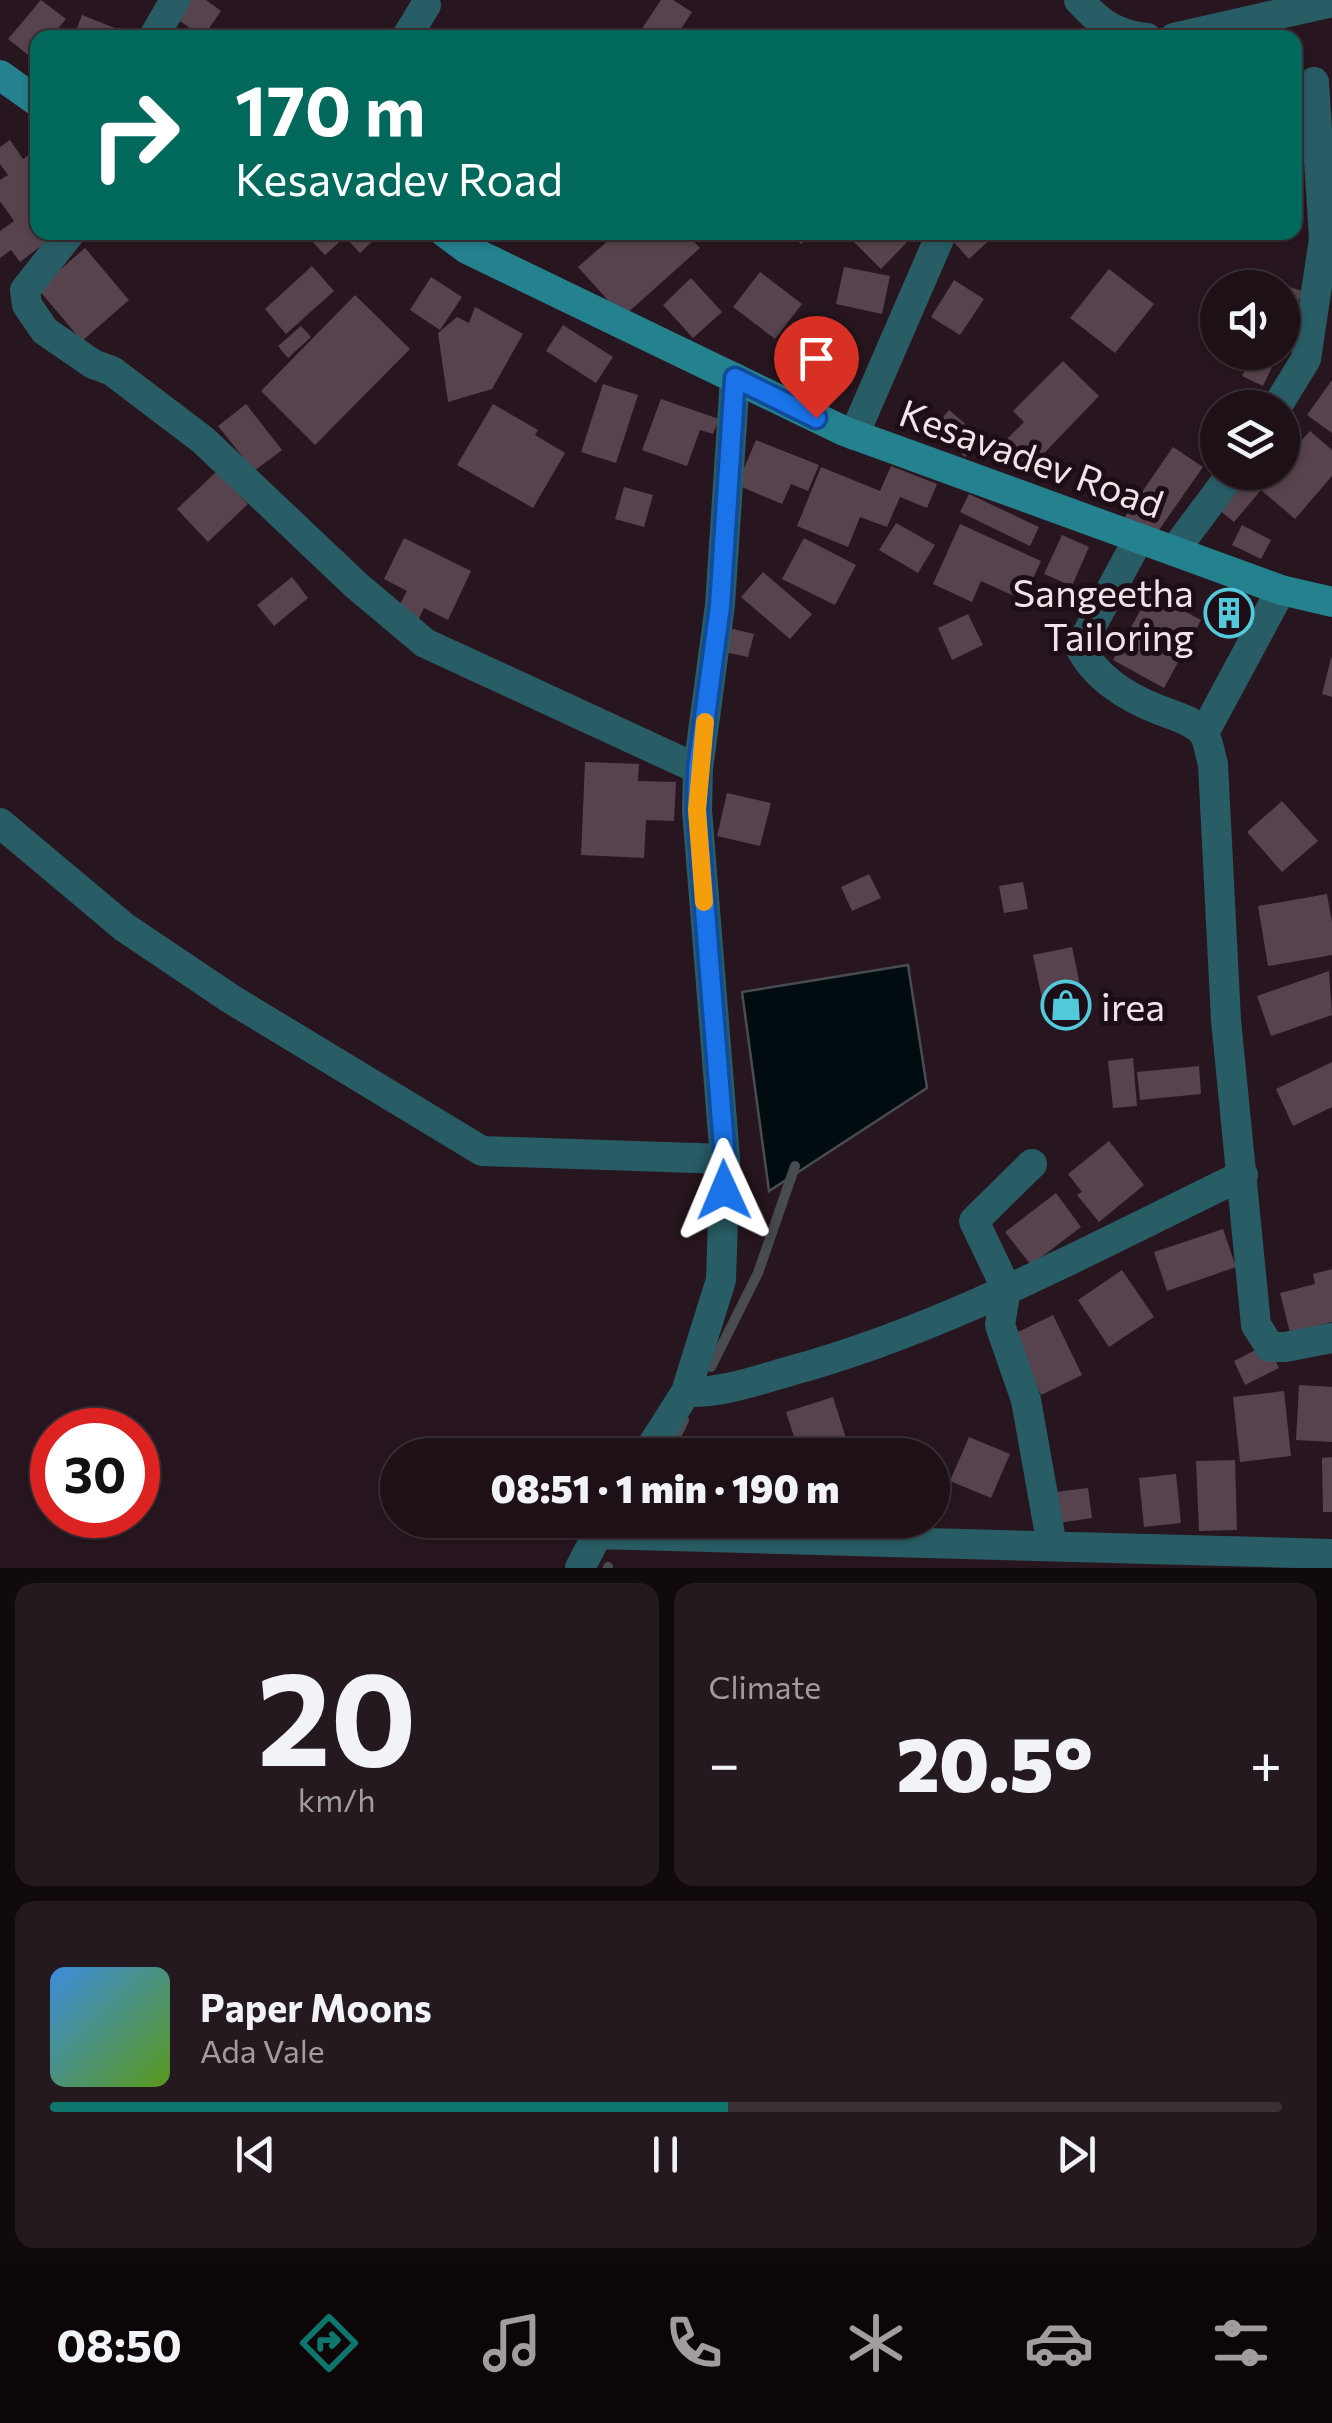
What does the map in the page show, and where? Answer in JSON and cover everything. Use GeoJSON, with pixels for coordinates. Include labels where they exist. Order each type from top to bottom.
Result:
{"type":"FeatureCollection","features":[{"type":"Feature","properties":{"kind":"street"},"geometry":{"type":"LineString","coordinates":[[158,30],[175,0]]}},
{"type":"Feature","properties":{"kind":"street"},"geometry":{"type":"LineString","coordinates":[[1079,0],[1096,20],[1114,30]]}},
{"type":"Feature","properties":{"kind":"street"},"geometry":{"type":"LineString","coordinates":[[1209,30],[1332,2]]}},
{"type":"Feature","properties":{"kind":"street"},"geometry":{"type":"LineString","coordinates":[[411,30],[426,5]]}},
{"type":"Feature","properties":{"kind":"street"},"geometry":{"type":"LineString","coordinates":[[0,75],[30,96]]}},
{"type":"Feature","properties":{"kind":"street"},"geometry":{"type":"LineString","coordinates":[[1287,390],[1306,359],[1324,238],[1314,82]]}},
{"type":"Feature","properties":{"kind":"street"},"geometry":{"type":"LineString","coordinates":[[64,240],[25,290],[27,306],[45,331],[93,364],[112,371],[203,440],[357,586],[425,643],[698,769]]}},
{"type":"Feature","properties":{"kind":"street","name":"Kesavadev Road"},"geometry":{"type":"LineString","coordinates":[[455,240],[854,434],[1281,590],[1332,602]]}},
{"type":"Feature","properties":{"kind":"street"},"geometry":{"type":"LineString","coordinates":[[854,434],[939,240]]}},
{"type":"Feature","properties":{"kind":"street"},"geometry":{"type":"LineString","coordinates":[[657,1438],[686,1392],[722,1280],[725,1159],[697,810],[698,769],[720,606],[735,378]]}},
{"type":"Feature","properties":{"kind":"street"},"geometry":{"type":"LineString","coordinates":[[1174,551],[1220,490]]}},
{"type":"Feature","properties":{"kind":"street"},"geometry":{"type":"LineString","coordinates":[[1140,538],[1080,647],[1089,666],[1116,687],[1204,732],[1213,764],[1226,1020],[1256,1325],[1270,1347],[1332,1338]]}},
{"type":"Feature","properties":{"kind":"street"},"geometry":{"type":"LineString","coordinates":[[1204,732],[1281,590]]}},
{"type":"Feature","properties":{"kind":"street"},"geometry":{"type":"LineString","coordinates":[[0,823],[124,927],[232,999],[482,1151],[725,1159]]}},
{"type":"Feature","properties":{"kind":"street"},"geometry":{"type":"LineString","coordinates":[[1032,1164],[974,1221],[1006,1288],[1000,1324],[1026,1400],[1052,1546]]}},
{"type":"Feature","properties":{"kind":"street"},"geometry":{"type":"LineString","coordinates":[[686,1392],[713,1393],[828,1361],[1006,1288],[1243,1175]]}},
{"type":"Feature","properties":{"kind":"street"},"geometry":{"type":"LineString","coordinates":[[580,1568],[595,1538]]}},
{"type":"Feature","properties":{"kind":"street"},"geometry":{"type":"LineString","coordinates":[[725,1538],[916,1555],[1052,1546],[1332,1554]]}},
{"type":"Feature","properties":{"kind":"shaded area"},"geometry":{"type":"Polygon","coordinates":[[[908,965],[927,1088],[769,1191],[742,992],[908,965]]]}},
{"type":"Feature","properties":{"kind":"building"},"geometry":{"type":"Polygon","coordinates":[[[41,0],[66,19],[57,30],[30,30],[30,56],[8,39],[41,0]]]}},
{"type":"Feature","properties":{"kind":"building"},"geometry":{"type":"Polygon","coordinates":[[[186,0],[206,0],[221,11],[208,30],[193,30],[174,17],[186,0]]]}},
{"type":"Feature","properties":{"kind":"building"},"geometry":{"type":"Polygon","coordinates":[[[661,0],[673,0],[692,12],[680,30],[641,30],[661,0]]]}},
{"type":"Feature","properties":{"kind":"building"},"geometry":{"type":"Polygon","coordinates":[[[82,15],[120,30],[76,30],[82,15]]]}},
{"type":"Feature","properties":{"kind":"building"},"geometry":{"type":"Polygon","coordinates":[[[10,140],[23,159],[30,154],[30,240],[49,240],[20,262],[11,250],[0,258],[0,231],[14,221],[0,201],[0,180],[8,175],[0,164],[0,147],[10,140]]]}},
{"type":"Feature","properties":{"kind":"building"},"geometry":{"type":"Polygon","coordinates":[[[311,240],[342,240],[325,255],[311,240]]]}},
{"type":"Feature","properties":{"kind":"building"},"geometry":{"type":"Polygon","coordinates":[[[348,240],[374,240],[360,253],[348,240]]]}},
{"type":"Feature","properties":{"kind":"building"},"geometry":{"type":"Polygon","coordinates":[[[609,240],[692,240],[700,248],[623,317],[578,267],[609,240]]]}},
{"type":"Feature","properties":{"kind":"building"},"geometry":{"type":"Polygon","coordinates":[[[852,240],[909,240],[881,269],[852,240]]]}},
{"type":"Feature","properties":{"kind":"building"},"geometry":{"type":"Polygon","coordinates":[[[952,240],[990,240],[969,259],[952,240]]]}},
{"type":"Feature","properties":{"kind":"building"},"geometry":{"type":"Polygon","coordinates":[[[85,248],[129,300],[82,341],[38,289],[85,248]]]}},
{"type":"Feature","properties":{"kind":"building"},"geometry":{"type":"Polygon","coordinates":[[[312,266],[334,291],[286,334],[265,309],[312,266]]]}},
{"type":"Feature","properties":{"kind":"building"},"geometry":{"type":"Polygon","coordinates":[[[844,267],[890,276],[882,314],[836,304],[844,267]]]}},
{"type":"Feature","properties":{"kind":"building"},"geometry":{"type":"Polygon","coordinates":[[[1109,269],[1154,304],[1115,353],[1070,318],[1109,269]]]}},
{"type":"Feature","properties":{"kind":"building"},"geometry":{"type":"Polygon","coordinates":[[[760,272],[802,304],[775,339],[733,307],[760,272]]]}},
{"type":"Feature","properties":{"kind":"building"},"geometry":{"type":"Polygon","coordinates":[[[431,277],[462,297],[440,330],[410,310],[431,277]]]}},
{"type":"Feature","properties":{"kind":"building"},"geometry":{"type":"Polygon","coordinates":[[[691,278],[722,312],[693,338],[663,305],[691,278]]]}},
{"type":"Feature","properties":{"kind":"building"},"geometry":{"type":"Polygon","coordinates":[[[954,280],[984,299],[960,335],[931,317],[954,280]]]}},
{"type":"Feature","properties":{"kind":"building"},"geometry":{"type":"Polygon","coordinates":[[[355,295],[410,349],[315,445],[261,391],[355,295]]]}},
{"type":"Feature","properties":{"kind":"building"},"geometry":{"type":"Polygon","coordinates":[[[475,307],[523,334],[492,389],[448,402],[438,333],[457,317],[469,323],[475,307]]]}},
{"type":"Feature","properties":{"kind":"building"},"geometry":{"type":"Polygon","coordinates":[[[563,325],[613,357],[596,383],[546,351],[563,325]]]}},
{"type":"Feature","properties":{"kind":"building"},"geometry":{"type":"Polygon","coordinates":[[[301,326],[311,337],[288,358],[278,346],[301,326]]]}},
{"type":"Feature","properties":{"kind":"building"},"geometry":{"type":"Polygon","coordinates":[[[1063,361],[1099,396],[1026,472],[1000,446],[1024,422],[1013,411],[1063,361]]]}},
{"type":"Feature","properties":{"kind":"building"},"geometry":{"type":"Polygon","coordinates":[[[1245,370],[1271,370],[1263,386],[1242,376],[1245,370]]]}},
{"type":"Feature","properties":{"kind":"building"},"geometry":{"type":"Polygon","coordinates":[[[1332,380],[1332,433],[1307,415],[1332,380]]]}},
{"type":"Feature","properties":{"kind":"building"},"geometry":{"type":"Polygon","coordinates":[[[603,384],[638,395],[616,463],[581,452],[603,384]]]}},
{"type":"Feature","properties":{"kind":"building"},"geometry":{"type":"Polygon","coordinates":[[[661,399],[719,419],[713,434],[700,430],[687,466],[642,450],[661,399]]]}},
{"type":"Feature","properties":{"kind":"building"},"geometry":{"type":"Polygon","coordinates":[[[246,404],[282,450],[254,471],[218,426],[246,404]]]}},
{"type":"Feature","properties":{"kind":"building"},"geometry":{"type":"Polygon","coordinates":[[[493,404],[538,430],[535,435],[565,453],[533,508],[457,465],[493,404]]]}},
{"type":"Feature","properties":{"kind":"building"},"geometry":{"type":"Polygon","coordinates":[[[949,410],[982,438],[965,457],[933,429],[949,410]]]}},
{"type":"Feature","properties":{"kind":"building"},"geometry":{"type":"Polygon","coordinates":[[[1310,431],[1332,450],[1332,476],[1295,519],[1261,490],[1300,490],[1300,442],[1310,431]]]}},
{"type":"Feature","properties":{"kind":"building"},"geometry":{"type":"Polygon","coordinates":[[[756,440],[819,465],[808,491],[791,484],[782,504],[737,485],[756,440]]]}},
{"type":"Feature","properties":{"kind":"building"},"geometry":{"type":"Polygon","coordinates":[[[1173,447],[1200,465],[1200,471],[1154,537],[1125,517],[1173,447]]]}},
{"type":"Feature","properties":{"kind":"building"},"geometry":{"type":"Polygon","coordinates":[[[891,466],[937,484],[927,508],[900,497],[887,527],[860,517],[848,547],[797,526],[821,467],[880,491],[891,466]]]}},
{"type":"Feature","properties":{"kind":"building"},"geometry":{"type":"Polygon","coordinates":[[[217,471],[248,504],[208,542],[177,509],[217,471]]]}},
{"type":"Feature","properties":{"kind":"building"},"geometry":{"type":"Polygon","coordinates":[[[624,487],[653,495],[644,527],[615,519],[624,487]]]}},
{"type":"Feature","properties":{"kind":"building"},"geometry":{"type":"Polygon","coordinates":[[[1227,490],[1261,490],[1234,522],[1214,506],[1227,490]]]}},
{"type":"Feature","properties":{"kind":"building"},"geometry":{"type":"Polygon","coordinates":[[[969,494],[1039,527],[1030,546],[960,512],[969,494]]]}},
{"type":"Feature","properties":{"kind":"building"},"geometry":{"type":"Polygon","coordinates":[[[896,523],[935,545],[918,573],[879,550],[896,523]]]}},
{"type":"Feature","properties":{"kind":"building"},"geometry":{"type":"Polygon","coordinates":[[[960,524],[1041,561],[1023,600],[981,581],[972,602],[933,584],[960,524]]]}},
{"type":"Feature","properties":{"kind":"building"},"geometry":{"type":"Polygon","coordinates":[[[1242,525],[1271,540],[1261,559],[1232,545],[1242,525]]]}},
{"type":"Feature","properties":{"kind":"building"},"geometry":{"type":"Polygon","coordinates":[[[1062,535],[1089,547],[1072,586],[1044,574],[1062,535]]]}},
{"type":"Feature","properties":{"kind":"building"},"geometry":{"type":"Polygon","coordinates":[[[404,538],[471,571],[448,620],[424,608],[416,624],[395,614],[407,591],[384,579],[404,538]]]}},
{"type":"Feature","properties":{"kind":"building"},"geometry":{"type":"Polygon","coordinates":[[[804,538],[856,565],[835,605],[782,579],[804,538]]]}},
{"type":"Feature","properties":{"kind":"building"},"geometry":{"type":"Polygon","coordinates":[[[763,572],[812,614],[790,639],[741,597],[763,572]]]}},
{"type":"Feature","properties":{"kind":"building"},"geometry":{"type":"Polygon","coordinates":[[[292,577],[308,598],[274,626],[257,605],[292,577]]]}},
{"type":"Feature","properties":{"kind":"building","name":"Sangeetha Tailoring"},"geometry":{"type":"Polygon","coordinates":[[[1217,592],[1251,600],[1242,634],[1208,625],[1217,592]]]}},
{"type":"Feature","properties":{"kind":"building"},"geometry":{"type":"Polygon","coordinates":[[[1150,593],[1201,620],[1164,688],[1113,660],[1150,593]]]}},
{"type":"Feature","properties":{"kind":"building"},"geometry":{"type":"Polygon","coordinates":[[[968,614],[983,645],[952,660],[938,628],[968,614]]]}},
{"type":"Feature","properties":{"kind":"building"},"geometry":{"type":"Polygon","coordinates":[[[725,627],[754,634],[748,657],[720,651],[725,627]]]}},
{"type":"Feature","properties":{"kind":"building"},"geometry":{"type":"Polygon","coordinates":[[[1332,658],[1332,697],[1322,694],[1332,658]]]}},
{"type":"Feature","properties":{"kind":"building"},"geometry":{"type":"Polygon","coordinates":[[[585,762],[639,764],[638,781],[676,782],[674,821],[646,820],[644,858],[581,855],[585,762]]]}},
{"type":"Feature","properties":{"kind":"building"},"geometry":{"type":"Polygon","coordinates":[[[727,793],[771,803],[760,846],[717,836],[727,793]]]}},
{"type":"Feature","properties":{"kind":"building"},"geometry":{"type":"Polygon","coordinates":[[[1282,801],[1318,841],[1282,872],[1247,832],[1282,801]]]}},
{"type":"Feature","properties":{"kind":"building"},"geometry":{"type":"Polygon","coordinates":[[[869,874],[881,898],[852,911],[841,887],[869,874]]]}},
{"type":"Feature","properties":{"kind":"building"},"geometry":{"type":"Polygon","coordinates":[[[1023,882],[1028,909],[1004,913],[999,886],[1023,882]]]}},
{"type":"Feature","properties":{"kind":"building"},"geometry":{"type":"Polygon","coordinates":[[[1327,894],[1332,955],[1268,966],[1258,906],[1327,894]]]}},
{"type":"Feature","properties":{"kind":"building"},"geometry":{"type":"Polygon","coordinates":[[[1072,947],[1082,994],[1043,1003],[1033,955],[1072,947]]]}},
{"type":"Feature","properties":{"kind":"building"},"geometry":{"type":"Polygon","coordinates":[[[1329,971],[1332,1015],[1271,1036],[1257,996],[1329,971]]]}},
{"type":"Feature","properties":{"kind":"building"},"geometry":{"type":"Polygon","coordinates":[[[1133,1058],[1137,1106],[1113,1108],[1108,1061],[1133,1058]]]}},
{"type":"Feature","properties":{"kind":"building"},"geometry":{"type":"Polygon","coordinates":[[[1332,1062],[1332,1107],[1293,1126],[1276,1089],[1332,1062]]]}},
{"type":"Feature","properties":{"kind":"building"},"geometry":{"type":"Polygon","coordinates":[[[1199,1066],[1201,1094],[1140,1100],[1137,1072],[1199,1066]]]}},
{"type":"Feature","properties":{"kind":"building"},"geometry":{"type":"Polygon","coordinates":[[[1109,1141],[1144,1185],[1099,1222],[1077,1195],[1082,1192],[1068,1174],[1109,1141]]]}},
{"type":"Feature","properties":{"kind":"building"},"geometry":{"type":"Polygon","coordinates":[[[1056,1193],[1081,1227],[1031,1265],[1005,1232],[1056,1193]]]}},
{"type":"Feature","properties":{"kind":"building"},"geometry":{"type":"Polygon","coordinates":[[[1223,1229],[1236,1267],[1167,1291],[1154,1252],[1223,1229]]]}},
{"type":"Feature","properties":{"kind":"building"},"geometry":{"type":"Polygon","coordinates":[[[1332,1269],[1332,1322],[1290,1333],[1280,1293],[1315,1284],[1313,1274],[1332,1269]]]}},
{"type":"Feature","properties":{"kind":"building"},"geometry":{"type":"Polygon","coordinates":[[[1122,1270],[1154,1317],[1109,1347],[1078,1300],[1122,1270]]]}},
{"type":"Feature","properties":{"kind":"building"},"geometry":{"type":"Polygon","coordinates":[[[1053,1315],[1082,1375],[1041,1395],[1012,1335],[1053,1315]]]}},
{"type":"Feature","properties":{"kind":"building"},"geometry":{"type":"Polygon","coordinates":[[[1267,1344],[1279,1368],[1245,1385],[1234,1361],[1267,1344]]]}},
{"type":"Feature","properties":{"kind":"building"},"geometry":{"type":"Polygon","coordinates":[[[1299,1385],[1332,1387],[1332,1442],[1296,1440],[1299,1385]]]}},
{"type":"Feature","properties":{"kind":"building"},"geometry":{"type":"Polygon","coordinates":[[[1284,1391],[1291,1456],[1240,1462],[1233,1397],[1284,1391]]]}},
{"type":"Feature","properties":{"kind":"building"},"geometry":{"type":"Polygon","coordinates":[[[833,1397],[846,1438],[794,1438],[786,1412],[833,1397]]]}},
{"type":"Feature","properties":{"kind":"building"},"geometry":{"type":"Polygon","coordinates":[[[969,1437],[1010,1454],[991,1498],[950,1481],[969,1437]]]}},
{"type":"Feature","properties":{"kind":"building"},"geometry":{"type":"Polygon","coordinates":[[[1332,1457],[1332,1512],[1323,1512],[1322,1458],[1332,1457]]]}},
{"type":"Feature","properties":{"kind":"building"},"geometry":{"type":"Polygon","coordinates":[[[1235,1460],[1237,1530],[1199,1531],[1196,1461],[1235,1460]]]}},
{"type":"Feature","properties":{"kind":"building"},"geometry":{"type":"Polygon","coordinates":[[[1176,1474],[1181,1523],[1144,1527],[1139,1478],[1176,1474]]]}},
{"type":"Feature","properties":{"kind":"building"},"geometry":{"type":"Polygon","coordinates":[[[1088,1488],[1092,1518],[1059,1523],[1055,1492],[1088,1488]]]}},
{"type":"Feature","properties":{"kind":"waterway"},"geometry":{"type":"LineString","coordinates":[[711,1367],[758,1273],[795,1166]]}},
{"type":"Feature","properties":{"kind":"waterway"},"geometry":{"type":"LineString","coordinates":[[675,1438],[684,1420]]}},
{"type":"Feature","properties":{"kind":"slow traffic"},"geometry":{"type":"LineString","coordinates":[[704,902],[697,810],[705,722]]}},
{"type":"Feature","properties":{"kind":"place","name":"Sangeetha Tailoring"},"geometry":{"type":"Point","coordinates":[1229,613]}},
{"type":"Feature","properties":{"kind":"place","name":"irea"},"geometry":{"type":"Point","coordinates":[1066,1005]}},
{"type":"Feature","properties":{"kind":"route"},"geometry":{"type":"LineString","coordinates":[[724,1190],[725,1159],[697,810],[698,769],[720,606],[735,378],[816,418]]}}]}
